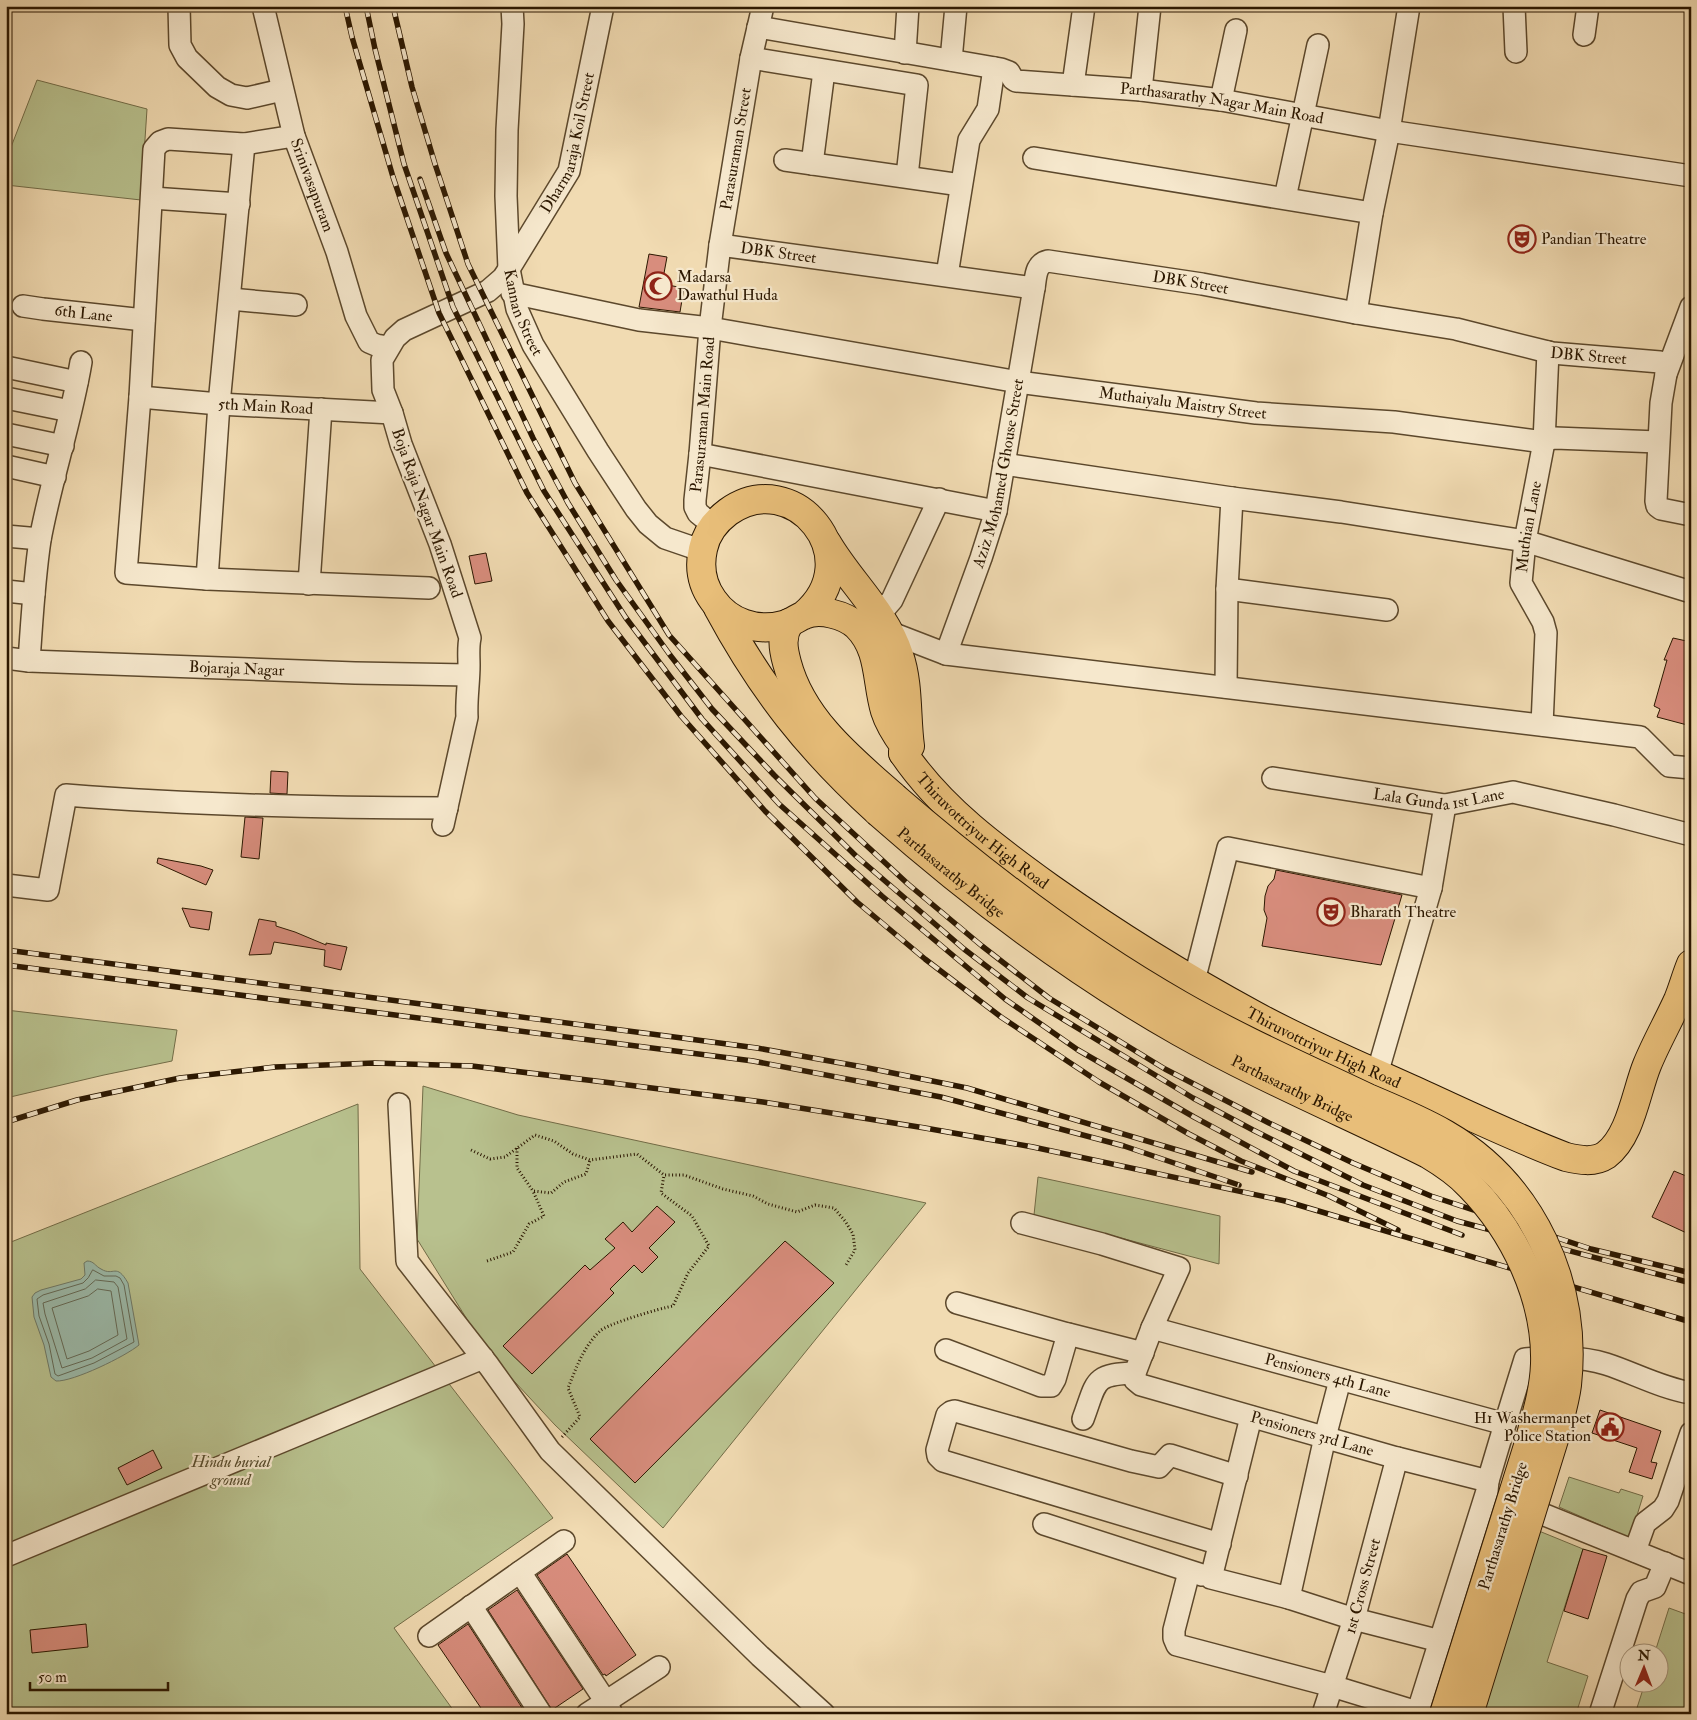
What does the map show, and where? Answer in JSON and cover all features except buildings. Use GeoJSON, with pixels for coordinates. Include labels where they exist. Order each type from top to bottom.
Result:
{"type":"FeatureCollection","features":[{"type":"Feature","properties":{"kind":"main road"},"geometry":{"type":"LineString","coordinates":[[825,539],[829,556],[828,581],[821,596],[796,619],[773,627],[749,625],[727,614],[715,603],[703,580],[701,564],[703,551],[710,532],[719,518],[740,506],[756,501],[773,500],[790,504],[804,513],[816,525],[884,624],[899,656],[903,670],[910,746],[903,753]]}},
{"type":"Feature","properties":{"kind":"main road","name":"Parthasarathy Bridge"},"geometry":{"type":"LineString","coordinates":[[715,603],[751,667],[785,715],[839,775],[971,861],[1089,948],[1180,1006],[1228,1031],[1445,1134],[1480,1159],[1498,1175],[1532,1219],[1548,1251],[1562,1294],[1567,1337],[1567,1386],[1549,1459],[1469,1714]]}},
{"type":"Feature","properties":{"kind":"main road","name":"Thiruvottriyur High Road"},"geometry":{"type":"LineString","coordinates":[[796,619],[822,613],[842,617],[852,622],[866,637],[874,652],[878,665],[885,712],[905,747],[903,753],[932,789],[967,824],[1062,896],[1194,981],[1278,1028],[1549,1151],[1577,1160],[1595,1160],[1610,1151],[1625,1128],[1646,1067],[1684,1004],[1691,964]]}},
{"type":"Feature","properties":{"kind":"main road","name":"Parthasarathy Bridge"},"geometry":{"type":"LineString","coordinates":[[796,619],[785,630],[783,650],[794,685],[802,700],[828,734],[862,769],[886,804],[926,853],[969,888],[1064,958],[1138,1007],[1224,1056],[1428,1154],[1447,1166],[1470,1185],[1508,1234],[1531,1283],[1540,1312],[1545,1363],[1543,1382],[1539,1407],[1528,1446],[1444,1714]]}},
{"type":"Feature","properties":{"kind":"street"},"geometry":{"type":"LineString","coordinates":[[180,6],[180,45],[187,58],[217,87],[231,95],[247,98],[282,90]]}},
{"type":"Feature","properties":{"kind":"street","name":"Srinivasapuram"},"geometry":{"type":"LineString","coordinates":[[263,6],[294,136],[337,252],[356,316],[369,342],[376,346],[388,347]]}},
{"type":"Feature","properties":{"kind":"street","name":"Kannan Street"},"geometry":{"type":"LineString","coordinates":[[512,6],[513,24],[507,130],[506,196],[509,269],[512,293],[522,323],[533,346],[636,509],[648,524],[665,538],[703,551]]}},
{"type":"Feature","properties":{"kind":"street","name":"Dharmaraja Koil Street"},"geometry":{"type":"LineString","coordinates":[[509,269],[569,170],[603,6]]}},
{"type":"Feature","properties":{"kind":"street"},"geometry":{"type":"LineString","coordinates":[[905,53],[908,6]]}},
{"type":"Feature","properties":{"kind":"street"},"geometry":{"type":"LineString","coordinates":[[951,60],[956,6]]}},
{"type":"Feature","properties":{"kind":"street"},"geometry":{"type":"LineString","coordinates":[[1073,85],[1084,6]]}},
{"type":"Feature","properties":{"kind":"street"},"geometry":{"type":"LineString","coordinates":[[1141,90],[1150,6]]}},
{"type":"Feature","properties":{"kind":"street"},"geometry":{"type":"LineString","coordinates":[[1356,313],[1372,212],[1389,131],[1409,6]]}},
{"type":"Feature","properties":{"kind":"street"},"geometry":{"type":"LineString","coordinates":[[1514,6],[1516,52]]}},
{"type":"Feature","properties":{"kind":"street"},"geometry":{"type":"LineString","coordinates":[[1584,35],[1588,6]]}},
{"type":"Feature","properties":{"kind":"street","name":"Parthasarathy Nagar Main Road"},"geometry":{"type":"LineString","coordinates":[[760,16],[905,53],[994,68],[1009,72],[1012,79],[1016,81],[1141,90],[1221,100],[1389,131],[1691,176]]}},
{"type":"Feature","properties":{"kind":"street","name":"Parasuraman Street"},"geometry":{"type":"LineString","coordinates":[[714,294],[720,245],[751,58],[760,16]]}},
{"type":"Feature","properties":{"kind":"street"},"geometry":{"type":"LineString","coordinates":[[1221,100],[1236,30]]}},
{"type":"Feature","properties":{"kind":"street"},"geometry":{"type":"LineString","coordinates":[[1285,198],[1318,45]]}},
{"type":"Feature","properties":{"kind":"street"},"geometry":{"type":"LineString","coordinates":[[751,58],[917,85],[908,176]]}},
{"type":"Feature","properties":{"kind":"street"},"geometry":{"type":"LineString","coordinates":[[948,275],[969,140],[988,109],[994,68]]}},
{"type":"Feature","properties":{"kind":"street"},"geometry":{"type":"LineString","coordinates":[[812,164],[824,71]]}},
{"type":"Feature","properties":{"kind":"street"},"geometry":{"type":"LineString","coordinates":[[294,136],[244,144],[168,139],[160,142],[154,149],[140,397],[126,573],[206,579],[429,588]]}},
{"type":"Feature","properties":{"kind":"street"},"geometry":{"type":"LineString","coordinates":[[206,579],[219,404],[244,144]]}},
{"type":"Feature","properties":{"kind":"street"},"geometry":{"type":"LineString","coordinates":[[1034,158],[1372,212]]}},
{"type":"Feature","properties":{"kind":"street"},"geometry":{"type":"LineString","coordinates":[[785,160],[961,185]]}},
{"type":"Feature","properties":{"kind":"street"},"geometry":{"type":"LineString","coordinates":[[152,198],[239,204]]}},
{"type":"Feature","properties":{"kind":"street","name":"DBK Street"},"geometry":{"type":"LineString","coordinates":[[720,245],[1034,288],[1038,266],[1042,262],[1048,261],[1202,284],[1356,313],[1456,329],[1548,352],[1660,362],[1667,366],[1666,374]]}},
{"type":"Feature","properties":{"kind":"street","name":"Boja Raja Nagar Main Road"},"geometry":{"type":"LineString","coordinates":[[6,884],[48,890],[66,795],[113,799],[343,808],[445,816],[467,717],[470,638],[440,544],[401,444],[392,412],[385,398],[381,383],[382,360],[388,347],[404,330],[488,291],[503,278],[509,269]]}},
{"type":"Feature","properties":{"kind":"street","name":"Aziz Mohamed Ghouse Street"},"geometry":{"type":"LineString","coordinates":[[946,654],[996,511],[1034,288]]}},
{"type":"Feature","properties":{"kind":"street","name":"Muthaiyalu Maistry Street"},"geometry":{"type":"LineString","coordinates":[[512,293],[639,320],[710,328],[1018,382],[1256,413],[1394,422],[1544,442],[1555,438],[1658,442]]}},
{"type":"Feature","properties":{"kind":"street","name":"Parasuraman Main Road"},"geometry":{"type":"LineString","coordinates":[[714,294],[695,492],[695,507],[702,517],[714,526]]}},
{"type":"Feature","properties":{"kind":"street"},"geometry":{"type":"LineString","coordinates":[[230,299],[296,305]]}},
{"type":"Feature","properties":{"kind":"street","name":"6th Lane"},"geometry":{"type":"LineString","coordinates":[[23,306],[144,320]]}},
{"type":"Feature","properties":{"kind":"street"},"geometry":{"type":"LineString","coordinates":[[1691,308],[1666,374],[1661,402],[1657,506],[1661,510],[1691,515]]}},
{"type":"Feature","properties":{"kind":"street","name":"Muthian Lane"},"geometry":{"type":"LineString","coordinates":[[1542,724],[1546,632],[1543,622],[1520,583],[1525,541],[1544,442],[1548,352]]}},
{"type":"Feature","properties":{"kind":"street"},"geometry":{"type":"LineString","coordinates":[[6,367],[79,372],[40,540],[29,661]]}},
{"type":"Feature","properties":{"kind":"street","name":"5th Main Road"},"geometry":{"type":"LineString","coordinates":[[140,397],[219,404],[392,412]]}},
{"type":"Feature","properties":{"kind":"street"},"geometry":{"type":"LineString","coordinates":[[6,398],[70,411]]}},
{"type":"Feature","properties":{"kind":"street"},"geometry":{"type":"LineString","coordinates":[[309,584],[320,409]]}},
{"type":"Feature","properties":{"kind":"street"},"geometry":{"type":"LineString","coordinates":[[6,434],[63,446]]}},
{"type":"Feature","properties":{"kind":"street"},"geometry":{"type":"LineString","coordinates":[[700,454],[996,511]]}},
{"type":"Feature","properties":{"kind":"street"},"geometry":{"type":"LineString","coordinates":[[1004,464],[1232,498],[1341,512],[1525,541],[1691,592]]}},
{"type":"Feature","properties":{"kind":"street"},"geometry":{"type":"LineString","coordinates":[[6,466],[55,476]]}},
{"type":"Feature","properties":{"kind":"street"},"geometry":{"type":"LineString","coordinates":[[1226,687],[1227,589],[1232,498]]}},
{"type":"Feature","properties":{"kind":"street"},"geometry":{"type":"LineString","coordinates":[[939,499],[892,600],[884,624],[946,654],[1640,737],[1669,766],[1691,768]]}},
{"type":"Feature","properties":{"kind":"street"},"geometry":{"type":"LineString","coordinates":[[6,536],[40,540]]}},
{"type":"Feature","properties":{"kind":"street"},"geometry":{"type":"LineString","coordinates":[[1227,589],[1387,610]]}},
{"type":"Feature","properties":{"kind":"street"},"geometry":{"type":"LineString","coordinates":[[6,591],[34,594]]}},
{"type":"Feature","properties":{"kind":"street","name":"Bojaraja Nagar"},"geometry":{"type":"LineString","coordinates":[[6,658],[29,661],[355,673],[468,675]]}},
{"type":"Feature","properties":{"kind":"street","name":"Lala Gunda 1st Lane"},"geometry":{"type":"LineString","coordinates":[[1273,778],[1446,805],[1513,792],[1691,835]]}},
{"type":"Feature","properties":{"kind":"street"},"geometry":{"type":"LineString","coordinates":[[1377,1074],[1431,888],[1446,805]]}},
{"type":"Feature","properties":{"kind":"street"},"geometry":{"type":"LineString","coordinates":[[1194,981],[1228,848],[1431,888]]}},
{"type":"Feature","properties":{"kind":"street"},"geometry":{"type":"LineString","coordinates":[[399,1104],[407,1262],[483,1358],[550,1451],[760,1656],[824,1714]]}},
{"type":"Feature","properties":{"kind":"street"},"geometry":{"type":"LineString","coordinates":[[1022,1223],[1102,1244],[1179,1268],[1152,1328],[1136,1378],[1118,1373],[1100,1379],[1095,1386],[1084,1419]]}},
{"type":"Feature","properties":{"kind":"street"},"geometry":{"type":"LineString","coordinates":[[957,1303],[1143,1353]]}},
{"type":"Feature","properties":{"kind":"street","name":"Pensioners 4th Lane"},"geometry":{"type":"LineString","coordinates":[[1152,1328],[1505,1424]]}},
{"type":"Feature","properties":{"kind":"street"},"geometry":{"type":"LineString","coordinates":[[946,1350],[1042,1386],[1051,1386],[1055,1379],[1068,1334]]}},
{"type":"Feature","properties":{"kind":"street"},"geometry":{"type":"LineString","coordinates":[[6,1556],[483,1358]]}},
{"type":"Feature","properties":{"kind":"street"},"geometry":{"type":"LineString","coordinates":[[1190,1572],[1174,1630],[1174,1638],[1177,1644],[1332,1686],[1417,1713],[1525,1359],[1569,1358],[1591,1361],[1605,1364],[1672,1389],[1691,1393]]}},
{"type":"Feature","properties":{"kind":"street","name":"Pensioners 3rd Lane"},"geometry":{"type":"LineString","coordinates":[[1136,1378],[1251,1417],[1397,1458],[1487,1486],[1691,1574]]}},
{"type":"Feature","properties":{"kind":"street"},"geometry":{"type":"LineString","coordinates":[[1289,1598],[1325,1437],[1340,1380]]}},
{"type":"Feature","properties":{"kind":"street"},"geometry":{"type":"LineString","coordinates":[[1220,1544],[943,1461],[938,1456],[937,1450],[947,1416],[950,1412],[955,1411],[1131,1462],[1160,1466],[1170,1455],[1237,1476]]}},
{"type":"Feature","properties":{"kind":"street"},"geometry":{"type":"LineString","coordinates":[[1211,1578],[1251,1417]]}},
{"type":"Feature","properties":{"kind":"street"},"geometry":{"type":"LineString","coordinates":[[1635,1551],[1646,1521],[1663,1509],[1668,1501],[1691,1433]]}},
{"type":"Feature","properties":{"kind":"street","name":"1st Cross Street"},"geometry":{"type":"LineString","coordinates":[[1323,1714],[1354,1619],[1397,1458]]}},
{"type":"Feature","properties":{"kind":"street"},"geometry":{"type":"LineString","coordinates":[[1044,1524],[1190,1572],[1289,1598],[1354,1619],[1440,1641]]}},
{"type":"Feature","properties":{"kind":"street"},"geometry":{"type":"LineString","coordinates":[[429,1636],[564,1542]]}},
{"type":"Feature","properties":{"kind":"street"},"geometry":{"type":"LineString","coordinates":[[1600,1714],[1637,1599],[1641,1592],[1655,1587],[1665,1563]]}},
{"type":"Feature","properties":{"kind":"street"},"geometry":{"type":"LineString","coordinates":[[520,1572],[609,1708]]}},
{"type":"Feature","properties":{"kind":"street"},"geometry":{"type":"LineString","coordinates":[[471,1606],[541,1714]]}},
{"type":"Feature","properties":{"kind":"street"},"geometry":{"type":"LineString","coordinates":[[587,1714],[609,1708],[659,1667]]}},
{"type":"Feature","properties":{"kind":"path"},"geometry":{"type":"LineString","coordinates":[[471,1150],[490,1159],[506,1156],[535,1135],[554,1141],[573,1154],[590,1160],[637,1154],[664,1175],[684,1176],[722,1189],[753,1196],[768,1204],[797,1212],[815,1205],[834,1208],[853,1234],[855,1250],[846,1266]]}},
{"type":"Feature","properties":{"kind":"path"},"geometry":{"type":"LineString","coordinates":[[487,1261],[513,1252],[529,1224],[544,1216],[533,1191],[518,1168],[517,1147]]}},
{"type":"Feature","properties":{"kind":"path"},"geometry":{"type":"LineString","coordinates":[[533,1191],[551,1193],[564,1182],[586,1174],[590,1160]]}},
{"type":"Feature","properties":{"kind":"path"},"geometry":{"type":"LineString","coordinates":[[550,1451],[580,1417],[568,1388],[580,1358],[601,1330],[657,1309],[673,1306],[688,1273],[709,1246],[692,1216],[661,1193],[664,1175]]}},
{"type":"Feature","properties":{"kind":"green space"},"geometry":{"type":"Polygon","coordinates":[[[37,80],[147,109],[141,200],[6,185],[6,160],[37,80]]]}},
{"type":"Feature","properties":{"kind":"green space"},"geometry":{"type":"Polygon","coordinates":[[[6,1010],[177,1030],[172,1061],[6,1098],[6,1010]]]}},
{"type":"Feature","properties":{"kind":"green space"},"geometry":{"type":"Polygon","coordinates":[[[423,1086],[518,1115],[926,1203],[663,1528],[555,1425],[488,1353],[417,1239],[423,1086]]]}},
{"type":"Feature","properties":{"kind":"green space","name":"Hindu burial ground"},"geometry":{"type":"Polygon","coordinates":[[[358,1104],[360,1269],[553,1518],[394,1628],[456,1714],[6,1714],[6,1244],[358,1104]]]}},
{"type":"Feature","properties":{"kind":"green space"},"geometry":{"type":"Polygon","coordinates":[[[1038,1177],[1220,1216],[1219,1264],[1034,1215],[1038,1177]]]}},
{"type":"Feature","properties":{"kind":"green space"},"geometry":{"type":"Polygon","coordinates":[[[1569,1477],[1619,1493],[1621,1489],[1643,1496],[1630,1538],[1559,1507],[1569,1477]]]}},
{"type":"Feature","properties":{"kind":"green space"},"geometry":{"type":"Polygon","coordinates":[[[1539,1531],[1583,1549],[1547,1662],[1588,1676],[1576,1714],[1481,1714],[1539,1531]]]}},
{"type":"Feature","properties":{"kind":"green space"},"geometry":{"type":"Polygon","coordinates":[[[1669,1608],[1691,1616],[1691,1714],[1635,1714],[1642,1692],[1670,1692],[1670,1642],[1658,1642],[1669,1608]]]}},
{"type":"Feature","properties":{"kind":"water"},"geometry":{"type":"Polygon","coordinates":[[[87,1261],[105,1271],[118,1271],[128,1283],[139,1345],[99,1367],[74,1377],[56,1381],[51,1377],[44,1345],[34,1317],[32,1297],[41,1290],[81,1279],[85,1275],[84,1263],[87,1261]]]}},
{"type":"Feature","properties":{"kind":"railway"},"geometry":{"type":"LineString","coordinates":[[345,6],[352,37],[393,177],[439,313],[527,493],[608,621],[681,716],[765,811],[857,902],[925,959],[1001,1017],[1099,1082],[1189,1134],[1241,1161],[1329,1196],[1398,1230]]}},
{"type":"Feature","properties":{"kind":"railway"},"geometry":{"type":"LineString","coordinates":[[366,6],[404,164],[453,307],[544,491],[626,618],[702,719],[779,804],[882,896],[1005,999],[1078,1050],[1194,1117],[1294,1171],[1462,1235]]}},
{"type":"Feature","properties":{"kind":"railway"},"geometry":{"type":"LineString","coordinates":[[393,6],[412,87],[468,264],[575,483],[669,635],[815,798],[908,884],[982,946],[1049,998],[1165,1069],[1269,1123],[1353,1163],[1431,1196],[1591,1249],[1691,1273]]}},
{"type":"Feature","properties":{"kind":"railway"},"geometry":{"type":"LineString","coordinates":[[420,179],[446,253],[533,438],[568,503],[616,580],[712,709],[774,775],[856,856],[964,949],[1028,998],[1193,1098],[1253,1130],[1363,1185],[1457,1221],[1691,1283]]}},
{"type":"Feature","properties":{"kind":"railway"},"geometry":{"type":"LineString","coordinates":[[6,950],[757,1048],[967,1088],[1252,1172]]}},
{"type":"Feature","properties":{"kind":"railway"},"geometry":{"type":"LineString","coordinates":[[6,965],[753,1061],[941,1097],[1124,1146],[1239,1185]]}},
{"type":"Feature","properties":{"kind":"railway"},"geometry":{"type":"LineString","coordinates":[[6,1122],[77,1100],[180,1078],[275,1067],[374,1063],[472,1066],[763,1102],[1033,1147],[1285,1201],[1691,1322]]}},
{"type":"Feature","properties":{"kind":"place","name":"Pandian Theatre"},"geometry":{"type":"Point","coordinates":[1522,239]}},
{"type":"Feature","properties":{"kind":"place","name":"Madarsa Dawathul Huda"},"geometry":{"type":"Point","coordinates":[658,286]}},
{"type":"Feature","properties":{"kind":"place","name":"Bharath Theatre"},"geometry":{"type":"Point","coordinates":[1331,912]}},
{"type":"Feature","properties":{"kind":"place","name":"H1 Washermanpet Police Station"},"geometry":{"type":"Point","coordinates":[1610,1427]}}]}
